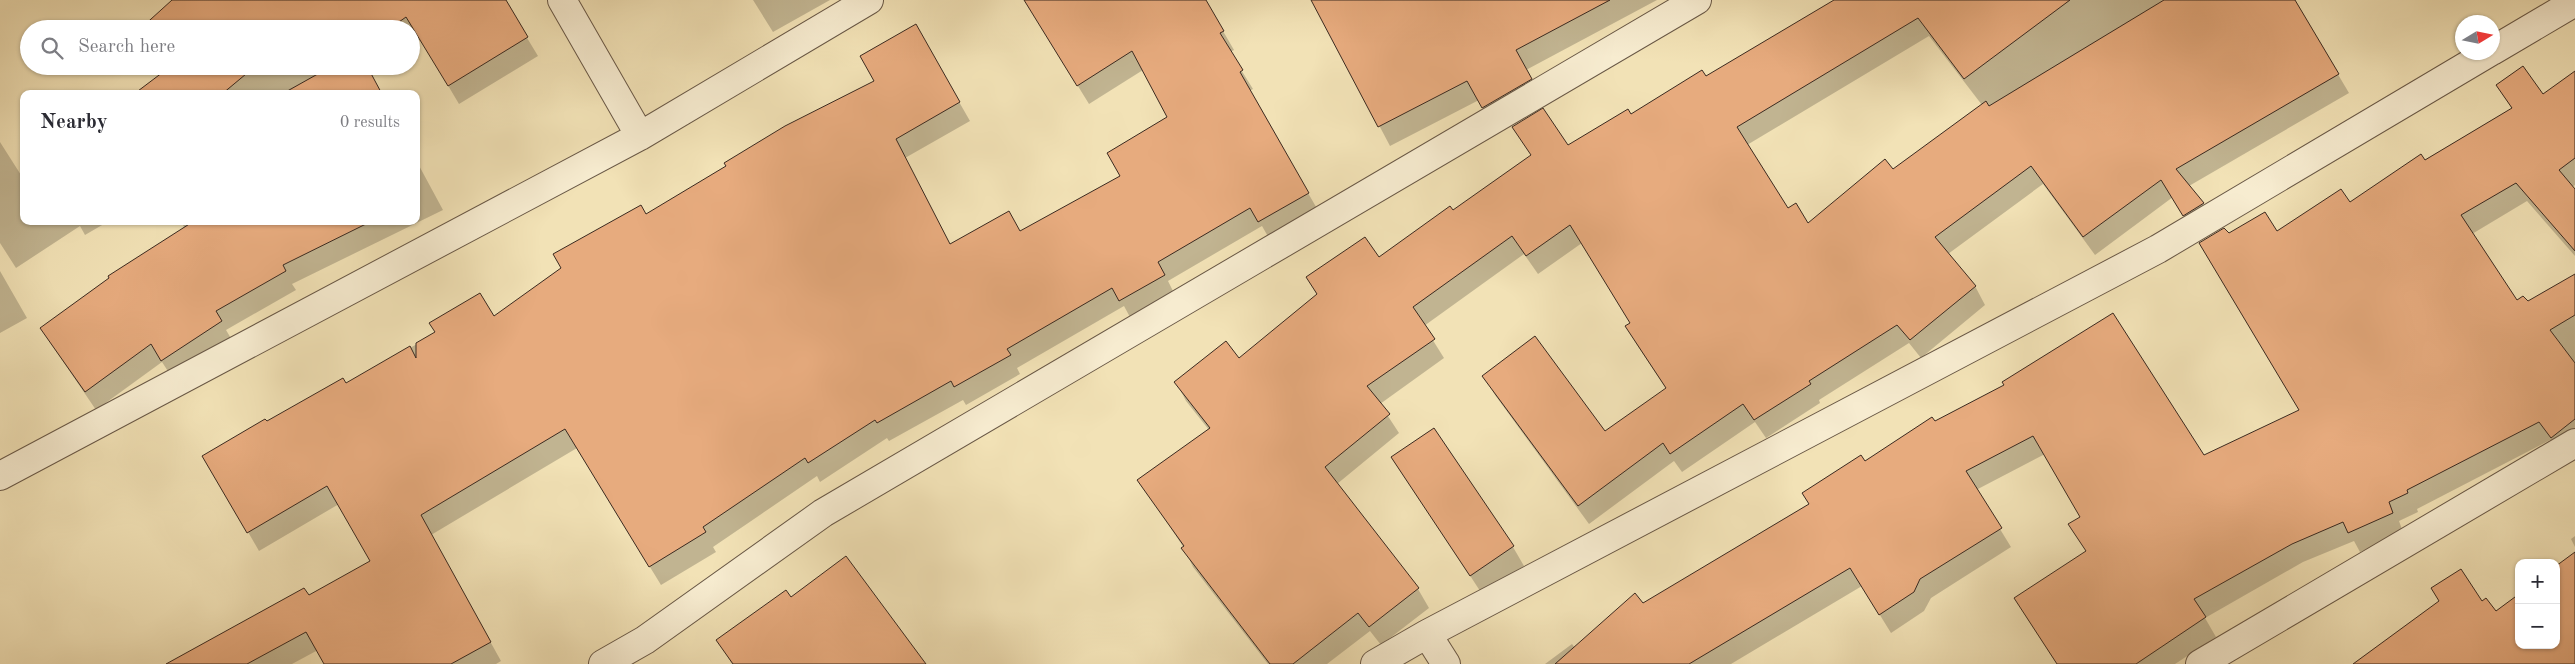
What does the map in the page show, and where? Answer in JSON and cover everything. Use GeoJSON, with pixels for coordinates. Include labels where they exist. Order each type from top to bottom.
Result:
{"type":"FeatureCollection","features":[{"type":"Feature","properties":{"kind":"street"},"geometry":{"type":"LineString","coordinates":[[562,0],[640,136]]}},
{"type":"Feature","properties":{"kind":"street"},"geometry":{"type":"LineString","coordinates":[[0,476],[640,136],[870,0]]}},
{"type":"Feature","properties":{"kind":"street"},"geometry":{"type":"LineString","coordinates":[[604,664],[645,640],[823,513],[1697,0]]}},
{"type":"Feature","properties":{"kind":"street"},"geometry":{"type":"LineString","coordinates":[[2500,47],[2575,2]]}},
{"type":"Feature","properties":{"kind":"street"},"geometry":{"type":"LineString","coordinates":[[1375,664],[1427,634],[2158,249],[2477,60]]}},
{"type":"Feature","properties":{"kind":"street"},"geometry":{"type":"LineString","coordinates":[[2200,664],[2575,443]]}},
{"type":"Feature","properties":{"kind":"street"},"geometry":{"type":"LineString","coordinates":[[1427,634],[1446,664]]}},
{"type":"Feature","properties":{"kind":"building"},"geometry":{"type":"Polygon","coordinates":[[[172,0],[506,0],[528,37],[448,86],[420,40],[420,20],[408,20],[406,17],[402,20],[150,20],[172,0]]]}},
{"type":"Feature","properties":{"kind":"building"},"geometry":{"type":"Polygon","coordinates":[[[1024,0],[1206,0],[1224,31],[1220,33],[1243,70],[1240,72],[1309,193],[1258,222],[1250,208],[1158,262],[1165,275],[1119,301],[1112,288],[1007,349],[1011,355],[954,387],[951,381],[877,423],[875,420],[808,463],[805,458],[703,527],[706,532],[649,567],[565,429],[421,515],[491,642],[451,664],[324,664],[306,632],[247,664],[166,664],[304,588],[309,595],[370,561],[327,486],[247,533],[202,456],[265,419],[267,421],[343,378],[346,383],[410,346],[416,358],[416,343],[435,332],[429,323],[480,293],[494,316],[561,268],[553,254],[641,205],[646,214],[726,166],[724,163],[785,126],[874,81],[860,56],[916,24],[960,102],[896,139],[950,244],[1009,211],[1020,231],[1120,176],[1107,153],[1167,117],[1132,51],[1077,86],[1024,0]]]}},
{"type":"Feature","properties":{"kind":"building"},"geometry":{"type":"Polygon","coordinates":[[[1311,0],[1610,0],[1516,50],[1532,79],[1482,108],[1467,81],[1378,127],[1311,0]]]}},
{"type":"Feature","properties":{"kind":"building"},"geometry":{"type":"Polygon","coordinates":[[[1834,0],[2070,0],[1964,79],[1918,18],[1737,127],[1788,208],[1796,203],[1808,223],[1885,159],[1893,169],[1986,101],[1989,106],[2164,0],[2295,0],[2339,74],[2176,169],[2204,203],[2183,216],[2161,180],[2083,237],[2031,166],[1935,237],[1976,286],[1910,340],[1897,325],[1809,381],[1811,384],[1754,420],[1743,404],[1670,454],[1663,443],[1578,506],[1482,376],[1535,336],[1605,431],[1666,388],[1625,326],[1630,323],[1570,225],[1526,256],[1512,236],[1413,307],[1435,339],[1367,386],[1390,414],[1325,467],[1419,588],[1369,627],[1358,613],[1293,664],[1270,664],[1181,548],[1184,546],[1137,480],[1210,428],[1174,382],[1226,341],[1239,358],[1317,294],[1306,277],[1365,237],[1379,257],[1450,206],[1453,210],[1531,155],[1512,127],[1543,108],[1568,145],[1628,109],[1631,114],[1702,70],[1706,76],[1834,0]]]}},
{"type":"Feature","properties":{"kind":"building"},"geometry":{"type":"Polygon","coordinates":[[[2523,66],[2543,94],[2575,71],[2575,158],[2559,170],[2575,189],[2575,251],[2516,183],[2461,215],[2517,300],[2523,296],[2528,301],[2575,274],[2575,315],[2550,330],[2575,363],[2575,419],[2551,438],[2539,422],[2407,490],[2408,493],[2389,502],[2393,513],[2348,533],[2343,522],[2292,544],[2194,599],[2206,617],[2136,664],[2057,664],[2014,598],[2086,551],[2068,524],[2080,517],[2033,436],[1966,471],[2002,528],[1920,579],[1914,592],[1879,615],[1850,568],[1689,664],[1555,664],[1635,593],[1643,603],[1809,504],[1802,493],[1861,455],[1865,461],[1932,417],[1935,421],[2004,385],[2002,382],[2113,313],[2204,455],[2299,410],[2199,243],[2224,228],[2229,233],[2265,212],[2277,231],[2341,189],[2350,202],[2421,154],[2425,160],[2512,108],[2496,85],[2523,66]]]}},
{"type":"Feature","properties":{"kind":"building"},"geometry":{"type":"Polygon","coordinates":[[[159,75],[245,75],[227,90],[139,90],[159,75]]]}},
{"type":"Feature","properties":{"kind":"building"},"geometry":{"type":"Polygon","coordinates":[[[316,75],[372,75],[380,90],[289,90],[316,75]]]}},
{"type":"Feature","properties":{"kind":"building"},"geometry":{"type":"Polygon","coordinates":[[[188,225],[364,225],[283,265],[286,271],[216,311],[222,321],[161,361],[151,344],[85,392],[40,328],[109,278],[108,276],[188,225]]]}},
{"type":"Feature","properties":{"kind":"building"},"geometry":{"type":"Polygon","coordinates":[[[1434,428],[1514,546],[1470,576],[1391,457],[1434,428]]]}},
{"type":"Feature","properties":{"kind":"building"},"geometry":{"type":"Polygon","coordinates":[[[2575,552],[2575,664],[2353,664],[2439,601],[2431,588],[2461,569],[2482,601],[2486,598],[2496,611],[2515,597],[2515,649],[2560,649],[2560,563],[2575,552]]]}},
{"type":"Feature","properties":{"kind":"building"},"geometry":{"type":"Polygon","coordinates":[[[846,556],[926,664],[733,664],[716,640],[786,590],[791,597],[846,556]]]}}]}
